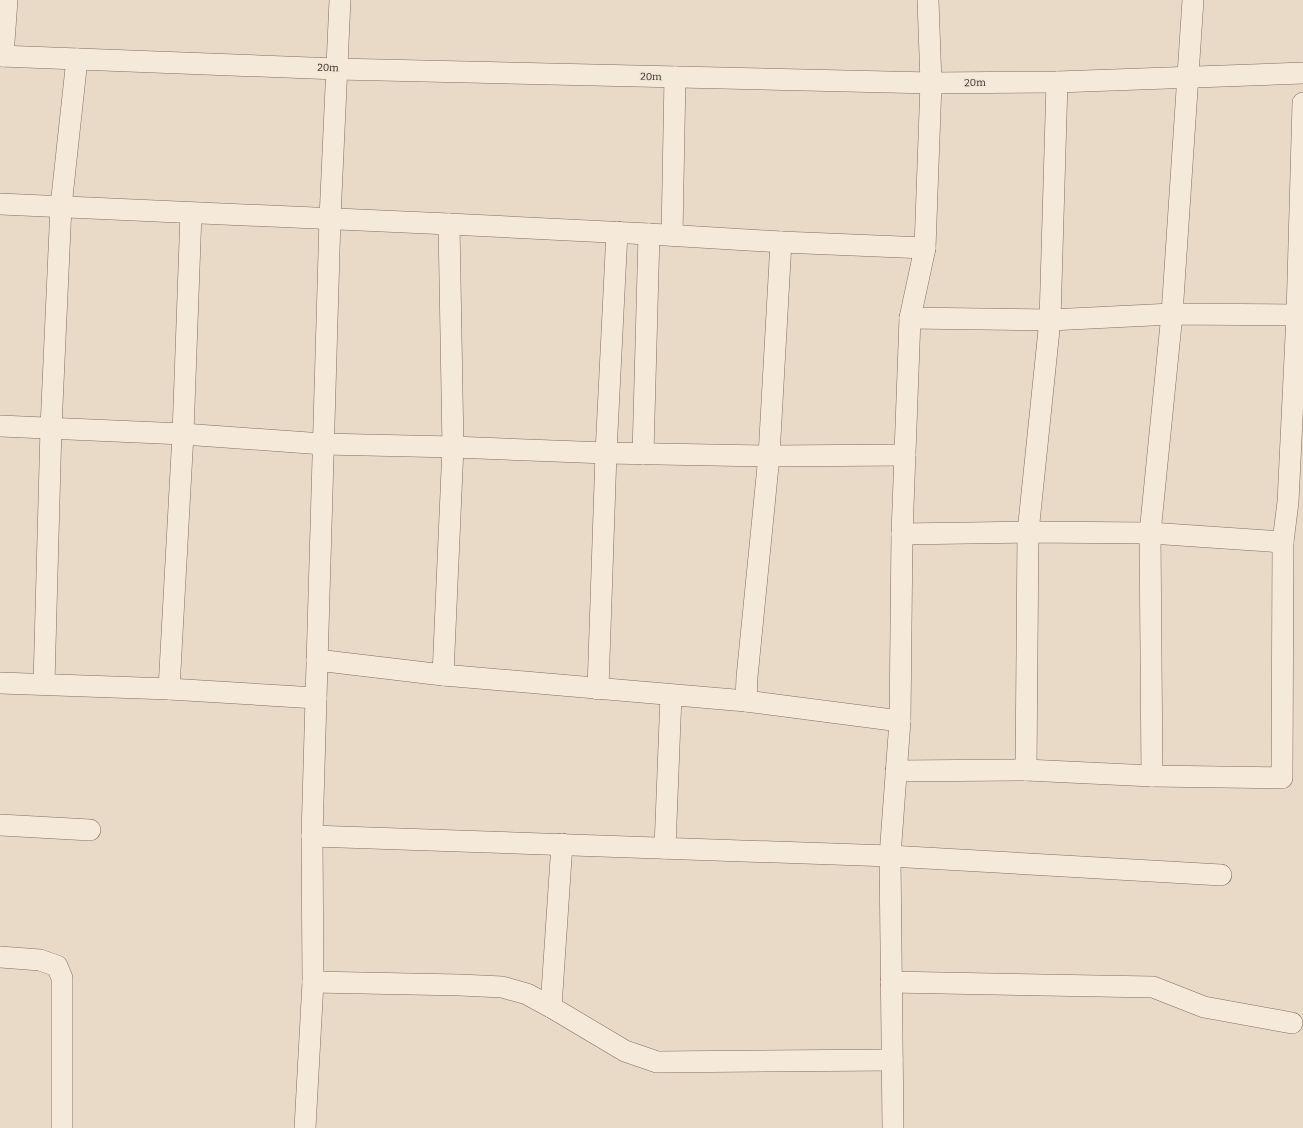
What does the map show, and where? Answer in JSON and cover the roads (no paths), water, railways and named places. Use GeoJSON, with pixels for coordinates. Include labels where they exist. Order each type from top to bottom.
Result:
{"type":"FeatureCollection","features":[{"type":"Feature","properties":{"kind":"street"},"geometry":{"type":"LineString","coordinates":[[2,56],[7,0]]}},
{"type":"Feature","properties":{"kind":"street"},"geometry":{"type":"LineString","coordinates":[[306,1128],[313,982],[312,836],[323,444],[330,218],[340,0]]}},
{"type":"Feature","properties":{"kind":"street"},"geometry":{"type":"LineString","coordinates":[[893,1128],[890,856],[900,721],[902,534],[910,318],[925,248],[932,83],[928,0]]}},
{"type":"Feature","properties":{"kind":"street"},"geometry":{"type":"LineString","coordinates":[[1152,776],[1150,533],[1172,314],[1193,0]]}},
{"type":"Feature","properties":{"kind":"street","name":"20m"},"geometry":{"type":"LineString","coordinates":[[2,56],[337,69],[932,83],[1057,82],[1303,73]]}},
{"type":"Feature","properties":{"kind":"street"},"geometry":{"type":"LineString","coordinates":[[44,684],[61,206],[78,59]]}},
{"type":"Feature","properties":{"kind":"street"},"geometry":{"type":"LineString","coordinates":[[672,235],[675,77]]}},
{"type":"Feature","properties":{"kind":"street"},"geometry":{"type":"LineString","coordinates":[[1026,770],[1028,532],[1050,320],[1057,82]]}},
{"type":"Feature","properties":{"kind":"street"},"geometry":{"type":"LineString","coordinates":[[896,771],[1026,770],[1152,776],[1282,778],[1283,542],[1295,503],[1298,398],[1297,315],[1303,103]]}},
{"type":"Feature","properties":{"kind":"street"},"geometry":{"type":"LineString","coordinates":[[0,204],[330,218],[617,232],[781,242],[925,248]]}},
{"type":"Feature","properties":{"kind":"street"},"geometry":{"type":"LineString","coordinates":[[169,689],[183,434],[191,213]]}},
{"type":"Feature","properties":{"kind":"street"},"geometry":{"type":"LineString","coordinates":[[443,675],[453,447],[450,224]]}},
{"type":"Feature","properties":{"kind":"street"},"geometry":{"type":"LineString","coordinates":[[598,689],[606,453],[617,232]]}},
{"type":"Feature","properties":{"kind":"street"},"geometry":{"type":"LineString","coordinates":[[643,454],[649,234]]}},
{"type":"Feature","properties":{"kind":"street"},"geometry":{"type":"LineString","coordinates":[[746,701],[747,677],[769,456],[781,242]]}},
{"type":"Feature","properties":{"kind":"street"},"geometry":{"type":"LineString","coordinates":[[910,318],[1050,320],[1172,314],[1297,315]]}},
{"type":"Feature","properties":{"kind":"street"},"geometry":{"type":"LineString","coordinates":[[0,426],[183,434],[323,444],[643,454],[769,456],[905,455]]}},
{"type":"Feature","properties":{"kind":"street"},"geometry":{"type":"LineString","coordinates":[[902,534],[1028,532],[1150,533],[1283,542]]}},
{"type":"Feature","properties":{"kind":"street"},"geometry":{"type":"LineString","coordinates":[[317,660],[443,675],[746,701],[900,721]]}},
{"type":"Feature","properties":{"kind":"street"},"geometry":{"type":"LineString","coordinates":[[0,682],[169,689],[316,698]]}},
{"type":"Feature","properties":{"kind":"street"},"geometry":{"type":"LineString","coordinates":[[665,848],[671,695]]}},
{"type":"Feature","properties":{"kind":"street"},"geometry":{"type":"LineString","coordinates":[[0,825],[90,830]]}},
{"type":"Feature","properties":{"kind":"street"},"geometry":{"type":"LineString","coordinates":[[312,836],[890,856],[1221,875]]}},
{"type":"Feature","properties":{"kind":"street"},"geometry":{"type":"LineString","coordinates":[[551,1007],[562,844]]}},
{"type":"Feature","properties":{"kind":"street"},"geometry":{"type":"LineString","coordinates":[[0,957],[40,960],[57,966],[62,978],[62,1128]]}},
{"type":"Feature","properties":{"kind":"street"},"geometry":{"type":"LineString","coordinates":[[313,982],[502,987],[527,994],[625,1051],[657,1062],[892,1060]]}},
{"type":"Feature","properties":{"kind":"street"},"geometry":{"type":"LineString","coordinates":[[891,982],[1153,987],[1204,1007],[1292,1023]]}}]}
